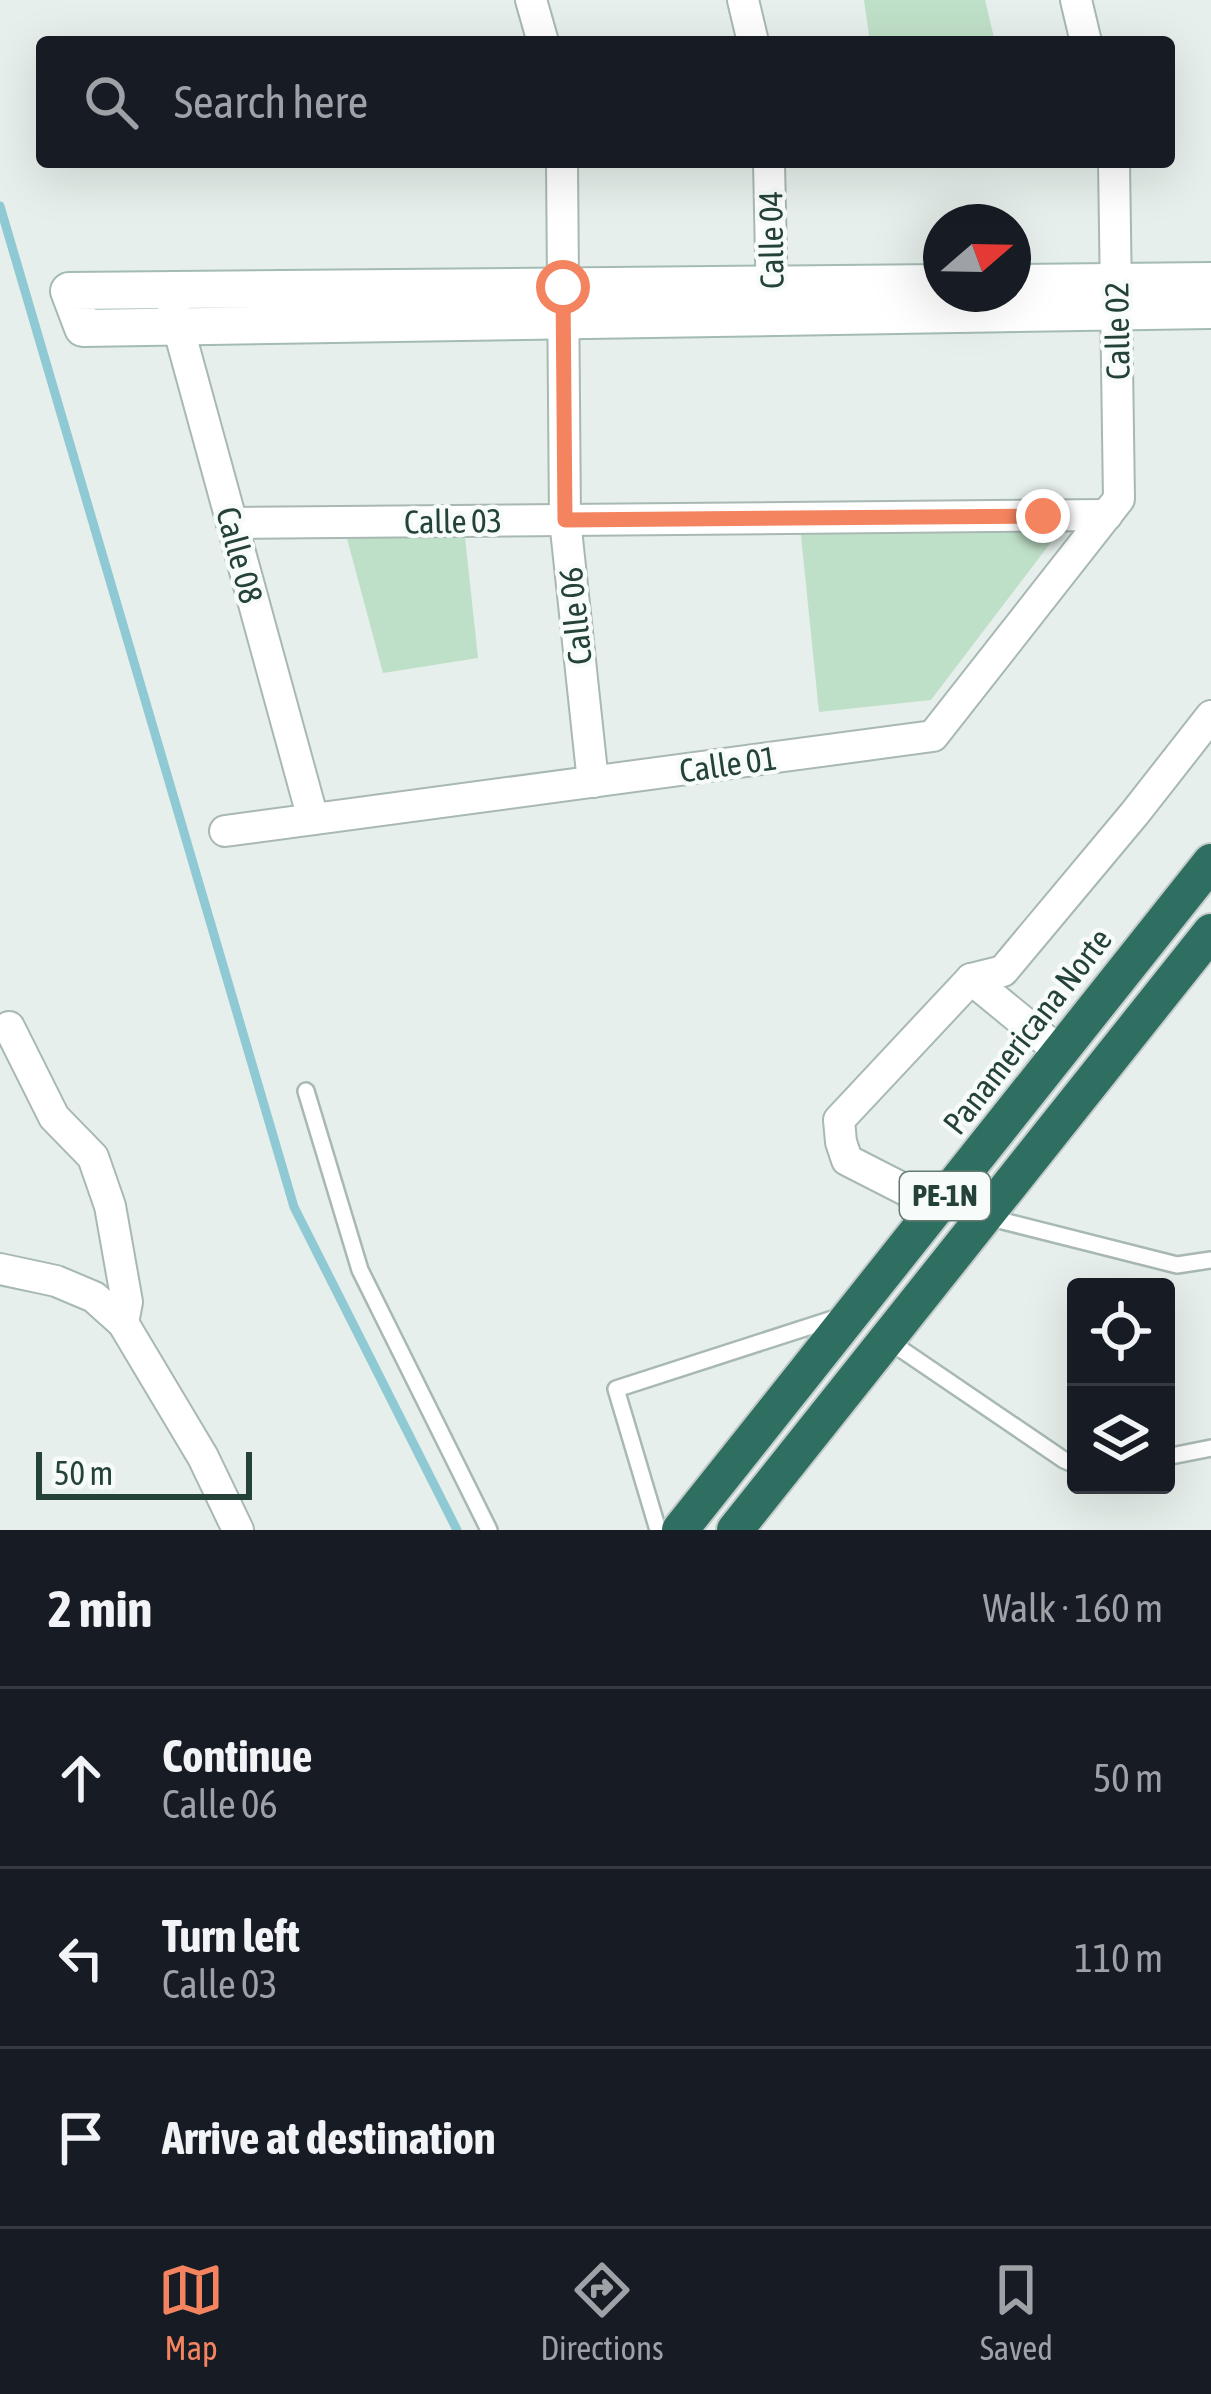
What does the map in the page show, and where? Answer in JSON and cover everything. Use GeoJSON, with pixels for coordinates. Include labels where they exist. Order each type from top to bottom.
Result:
{"type":"FeatureCollection","features":[{"type":"Feature","properties":{"kind":"highway","name":"Panamericana Norte"},"geometry":{"type":"LineString","coordinates":[[680,1530],[1211,862]]}},
{"type":"Feature","properties":{"kind":"highway","name":"PE-1N"},"geometry":{"type":"LineString","coordinates":[[735,1530],[1211,932]]}},
{"type":"Feature","properties":{"kind":"street"},"geometry":{"type":"LineString","coordinates":[[531,0],[541,36]]}},
{"type":"Feature","properties":{"kind":"street"},"geometry":{"type":"LineString","coordinates":[[743,0],[752,36]]}},
{"type":"Feature","properties":{"kind":"street"},"geometry":{"type":"LineString","coordinates":[[1076,0],[1085,36]]}},
{"type":"Feature","properties":{"kind":"street","name":"Calle 06"},"geometry":{"type":"LineString","coordinates":[[562,168],[565,520],[593,782]]}},
{"type":"Feature","properties":{"kind":"street","name":"Calle 04"},"geometry":{"type":"LineString","coordinates":[[769,168],[772,301]]}},
{"type":"Feature","properties":{"kind":"street","name":"Calle 02"},"geometry":{"type":"LineString","coordinates":[[1113,507],[1114,168]]}},
{"type":"Feature","properties":{"kind":"street"},"geometry":{"type":"LineString","coordinates":[[563,304],[168,290],[69,291],[83,328],[178,327],[563,304],[1116,296],[1211,281]]}},
{"type":"Feature","properties":{"kind":"street"},"geometry":{"type":"LineString","coordinates":[[772,301],[923,285]]}},
{"type":"Feature","properties":{"kind":"street"},"geometry":{"type":"LineString","coordinates":[[1031,285],[1211,310]]}},
{"type":"Feature","properties":{"kind":"street","name":"Calle 08"},"geometry":{"type":"LineString","coordinates":[[168,290],[313,819]]}},
{"type":"Feature","properties":{"kind":"street","name":"Calle 03"},"geometry":{"type":"LineString","coordinates":[[232,523],[1113,507]]}},
{"type":"Feature","properties":{"kind":"street","name":"Calle 01"},"geometry":{"type":"LineString","coordinates":[[225,831],[933,736],[1113,507]]}},
{"type":"Feature","properties":{"kind":"street"},"geometry":{"type":"LineString","coordinates":[[937,1206],[847,1160],[839,1120],[971,979],[1003,971],[1211,716]]}},
{"type":"Feature","properties":{"kind":"street"},"geometry":{"type":"LineString","coordinates":[[971,979],[1060,1052]]}},
{"type":"Feature","properties":{"kind":"street"},"geometry":{"type":"LineString","coordinates":[[9,1027],[54,1117],[93,1157],[110,1206],[128,1302],[123,1323]]}},
{"type":"Feature","properties":{"kind":"street"},"geometry":{"type":"LineString","coordinates":[[0,1269],[56,1281],[94,1297],[123,1323],[203,1457],[238,1530]]}},
{"type":"Feature","properties":{"kind":"lane"},"geometry":{"type":"LineString","coordinates":[[306,1091],[360,1270],[489,1530]]}},
{"type":"Feature","properties":{"kind":"lane"},"geometry":{"type":"LineString","coordinates":[[984,1216],[1177,1265],[1211,1260]]}},
{"type":"Feature","properties":{"kind":"lane"},"geometry":{"type":"LineString","coordinates":[[658,1530],[616,1389],[853,1312]]}},
{"type":"Feature","properties":{"kind":"lane"},"geometry":{"type":"LineString","coordinates":[[887,1340],[1067,1461]]}},
{"type":"Feature","properties":{"kind":"lane"},"geometry":{"type":"LineString","coordinates":[[1175,1455],[1211,1448]]}},
{"type":"Feature","properties":{"kind":"green space"},"geometry":{"type":"Polygon","coordinates":[[[864,0],[985,0],[994,36],[869,36],[864,0]]]}},
{"type":"Feature","properties":{"kind":"green space"},"geometry":{"type":"Polygon","coordinates":[[[1064,525],[931,700],[819,712],[800,526],[1064,525]]]}},
{"type":"Feature","properties":{"kind":"green space"},"geometry":{"type":"Polygon","coordinates":[[[464,528],[478,658],[383,673],[345,531],[464,528]]]}},
{"type":"Feature","properties":{"kind":"waterway"},"geometry":{"type":"LineString","coordinates":[[0,206],[294,1207],[457,1530]]}},
{"type":"Feature","properties":{"kind":"route"},"geometry":{"type":"LineString","coordinates":[[563,287],[565,520],[1043,516]]}}]}
